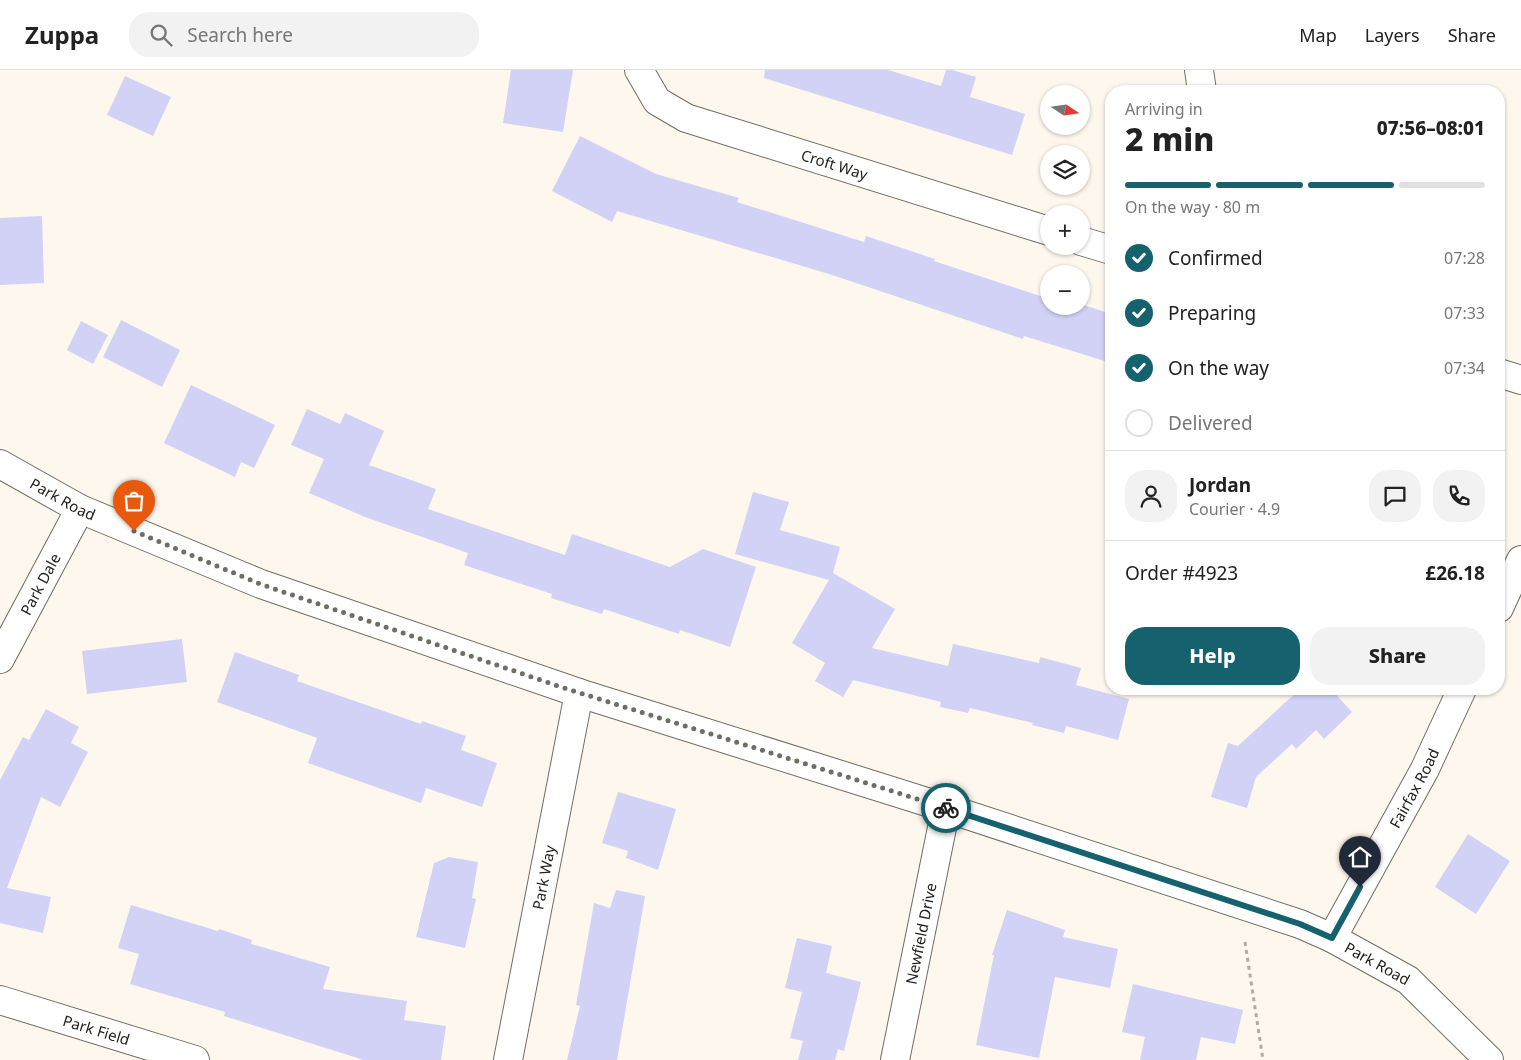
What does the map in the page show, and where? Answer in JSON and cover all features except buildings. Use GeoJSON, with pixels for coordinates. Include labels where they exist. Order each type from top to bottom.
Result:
{"type":"FeatureCollection","features":[{"type":"Feature","properties":{"kind":"street","name":"Croft Way"},"geometry":{"type":"LineString","coordinates":[[639,70],[657,101],[686,118],[1040,228]]}},
{"type":"Feature","properties":{"kind":"street"},"geometry":{"type":"LineString","coordinates":[[1199,70],[1201,85]]}},
{"type":"Feature","properties":{"kind":"street"},"geometry":{"type":"LineString","coordinates":[[1090,244],[1105,248]]}},
{"type":"Feature","properties":{"kind":"street"},"geometry":{"type":"LineString","coordinates":[[1505,375],[1521,380]]}},
{"type":"Feature","properties":{"kind":"street","name":"Park Road"},"geometry":{"type":"LineString","coordinates":[[0,464],[80,508],[260,584],[580,693],[946,808],[1300,924],[1332,938],[1408,980],[1489,1060]]}},
{"type":"Feature","properties":{"kind":"street","name":"Park Dale"},"geometry":{"type":"LineString","coordinates":[[0,659],[80,508]]}},
{"type":"Feature","properties":{"kind":"street"},"geometry":{"type":"LineString","coordinates":[[1505,595],[1521,560]]}},
{"type":"Feature","properties":{"kind":"street","name":"Park Way"},"geometry":{"type":"LineString","coordinates":[[508,1060],[580,693]]}},
{"type":"Feature","properties":{"kind":"street","name":"Fairfax Road"},"geometry":{"type":"LineString","coordinates":[[1332,938],[1425,769],[1459,695]]}},
{"type":"Feature","properties":{"kind":"street","name":"Newfield Drive"},"geometry":{"type":"LineString","coordinates":[[894,1060],[946,808]]}},
{"type":"Feature","properties":{"kind":"street","name":"Park Field"},"geometry":{"type":"LineString","coordinates":[[0,1000],[195,1060]]}},
{"type":"Feature","properties":{"kind":"path"},"geometry":{"type":"LineString","coordinates":[[1244,907],[1246,953],[1263,1060]]}},
{"type":"Feature","properties":{"kind":"way so far"},"geometry":{"type":"LineString","coordinates":[[134,531],[260,584],[561,687],[946,808]]}},
{"type":"Feature","properties":{"kind":"route"},"geometry":{"type":"LineString","coordinates":[[946,808],[1300,924],[1332,938],[1360,887]]}}]}
